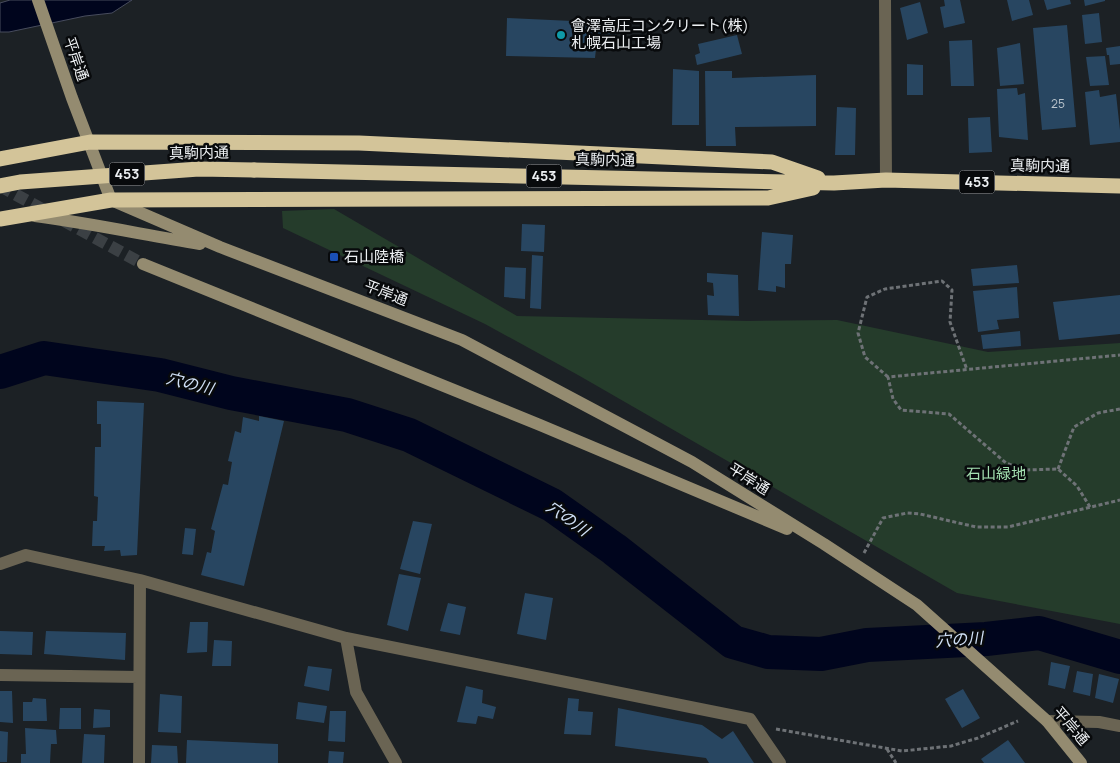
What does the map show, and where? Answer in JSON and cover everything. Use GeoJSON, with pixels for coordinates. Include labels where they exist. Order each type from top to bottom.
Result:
{"type":"FeatureCollection","features":[{"type":"Feature","properties":{"kind":"highway"},"geometry":{"type":"LineString","coordinates":[[0,159],[90,142],[359,143],[772,162],[834,183]]}},
{"type":"Feature","properties":{"kind":"highway","name":"真駒内通"},"geometry":{"type":"LineString","coordinates":[[0,186],[20,182],[199,169],[834,183],[886,180],[1120,186]]}},
{"type":"Feature","properties":{"kind":"highway"},"geometry":{"type":"LineString","coordinates":[[0,219],[111,200],[768,198],[834,183]]}},
{"type":"Feature","properties":{"kind":"street","name":"平岸通"},"geometry":{"type":"LineString","coordinates":[[38,0],[72,98],[111,200],[220,247],[462,340],[692,462],[824,544],[917,605],[1047,721],[1081,763]]}},
{"type":"Feature","properties":{"kind":"street"},"geometry":{"type":"LineString","coordinates":[[885,0],[886,180]]}},
{"type":"Feature","properties":{"kind":"street"},"geometry":{"type":"LineString","coordinates":[[26,214],[220,247]]}},
{"type":"Feature","properties":{"kind":"street","name":"平岸通"},"geometry":{"type":"LineString","coordinates":[[143,264],[540,425],[824,544]]}},
{"type":"Feature","properties":{"kind":"street"},"geometry":{"type":"LineString","coordinates":[[0,564],[26,555],[140,580],[346,638],[750,719],[780,763]]}},
{"type":"Feature","properties":{"kind":"street"},"geometry":{"type":"LineString","coordinates":[[139,763],[140,580]]}},
{"type":"Feature","properties":{"kind":"street"},"geometry":{"type":"LineString","coordinates":[[346,638],[356,692],[396,763]]}},
{"type":"Feature","properties":{"kind":"street"},"geometry":{"type":"LineString","coordinates":[[0,675],[139,677]]}},
{"type":"Feature","properties":{"kind":"street"},"geometry":{"type":"LineString","coordinates":[[1047,721],[1098,722],[1120,726]]}},
{"type":"Feature","properties":{"kind":"path"},"geometry":{"type":"LineString","coordinates":[[967,370],[950,322],[952,290],[942,281],[885,289],[867,297],[858,333],[865,357],[888,377],[893,399],[901,410],[949,414],[1006,463],[1024,470],[1058,469],[1077,486],[1090,507]]}},
{"type":"Feature","properties":{"kind":"path"},"geometry":{"type":"LineString","coordinates":[[888,377],[1120,355]]}},
{"type":"Feature","properties":{"kind":"path"},"geometry":{"type":"LineString","coordinates":[[1058,469],[1074,427],[1098,413],[1120,409]]}},
{"type":"Feature","properties":{"kind":"path"},"geometry":{"type":"LineString","coordinates":[[857,565],[883,518],[907,513],[920,514],[976,527],[1008,527],[1120,500]]}},
{"type":"Feature","properties":{"kind":"path"},"geometry":{"type":"LineString","coordinates":[[776,729],[902,751],[951,746],[978,738],[1018,721]]}},
{"type":"Feature","properties":{"kind":"path"},"geometry":{"type":"LineString","coordinates":[[887,748],[896,763]]}},
{"type":"Feature","properties":{"kind":"green space","name":"石山緑地"},"geometry":{"type":"Polygon","coordinates":[[[334,209],[517,316],[748,321],[837,320],[988,352],[1120,343],[1120,624],[957,593],[578,375],[485,324],[283,228],[282,211],[334,209]]]}},
{"type":"Feature","properties":{"kind":"water"},"geometry":{"type":"Polygon","coordinates":[[[10,0],[132,0],[112,13],[85,16],[9,32],[0,32],[0,3],[10,0]]]}},
{"type":"Feature","properties":{"kind":"building"},"geometry":{"type":"Polygon","coordinates":[[[944,0],[960,0],[965,23],[944,28],[940,7],[945,6],[944,0]]]}},
{"type":"Feature","properties":{"kind":"building"},"geometry":{"type":"Polygon","coordinates":[[[1007,0],[1029,0],[1033,15],[1012,21],[1007,0]]]}},
{"type":"Feature","properties":{"kind":"building"},"geometry":{"type":"Polygon","coordinates":[[[1044,0],[1070,0],[1071,4],[1047,10],[1044,0]]]}},
{"type":"Feature","properties":{"kind":"building"},"geometry":{"type":"Polygon","coordinates":[[[1084,0],[1105,0],[1105,1],[1085,6],[1084,0]]]}},
{"type":"Feature","properties":{"kind":"building"},"geometry":{"type":"Polygon","coordinates":[[[920,2],[928,33],[907,40],[900,8],[920,2]]]}},
{"type":"Feature","properties":{"kind":"building"},"geometry":{"type":"Polygon","coordinates":[[[1099,13],[1102,42],[1085,44],[1082,15],[1099,13]]]}},
{"type":"Feature","properties":{"kind":"building","name":"會澤高圧コンクリート(株) 札幌石山工場"},"geometry":{"type":"Polygon","coordinates":[[[507,18],[615,23],[617,46],[611,50],[596,49],[595,58],[506,56],[507,18]]]}},
{"type":"Feature","properties":{"kind":"building"},"geometry":{"type":"Polygon","coordinates":[[[1067,25],[1076,127],[1042,130],[1033,28],[1067,25]]]}},
{"type":"Feature","properties":{"kind":"building"},"geometry":{"type":"Polygon","coordinates":[[[737,35],[742,54],[697,65],[695,55],[700,53],[698,44],[737,35]]]}},
{"type":"Feature","properties":{"kind":"building"},"geometry":{"type":"Polygon","coordinates":[[[972,40],[974,86],[951,86],[949,41],[972,40]]]}},
{"type":"Feature","properties":{"kind":"building"},"geometry":{"type":"Polygon","coordinates":[[[1020,43],[1024,84],[1000,86],[997,48],[1020,43]]]}},
{"type":"Feature","properties":{"kind":"building"},"geometry":{"type":"Polygon","coordinates":[[[1120,46],[1120,64],[1110,65],[1106,48],[1120,46]]]}},
{"type":"Feature","properties":{"kind":"building"},"geometry":{"type":"Polygon","coordinates":[[[1105,56],[1109,85],[1090,86],[1086,57],[1105,56]]]}},
{"type":"Feature","properties":{"kind":"building"},"geometry":{"type":"Polygon","coordinates":[[[907,64],[923,65],[923,95],[907,95],[907,64]]]}},
{"type":"Feature","properties":{"kind":"building"},"geometry":{"type":"Polygon","coordinates":[[[673,69],[699,71],[699,125],[672,125],[673,69]]]}},
{"type":"Feature","properties":{"kind":"building"},"geometry":{"type":"Polygon","coordinates":[[[705,71],[732,71],[732,78],[816,75],[816,126],[735,127],[736,146],[706,146],[705,71]]]}},
{"type":"Feature","properties":{"kind":"building"},"geometry":{"type":"Polygon","coordinates":[[[1017,88],[1018,95],[1025,93],[1028,140],[999,137],[997,89],[1017,88]]]}},
{"type":"Feature","properties":{"kind":"building"},"geometry":{"type":"Polygon","coordinates":[[[1099,90],[1100,97],[1116,94],[1120,142],[1090,145],[1085,92],[1099,90]]]}},
{"type":"Feature","properties":{"kind":"building"},"geometry":{"type":"Polygon","coordinates":[[[837,107],[856,108],[855,155],[835,155],[837,107]]]}},
{"type":"Feature","properties":{"kind":"building"},"geometry":{"type":"Polygon","coordinates":[[[990,117],[992,152],[969,153],[968,118],[990,117]]]}},
{"type":"Feature","properties":{"kind":"building"},"geometry":{"type":"Polygon","coordinates":[[[522,224],[545,225],[544,252],[521,251],[522,224]]]}},
{"type":"Feature","properties":{"kind":"building"},"geometry":{"type":"Polygon","coordinates":[[[762,232],[793,235],[791,264],[785,264],[785,288],[776,286],[776,292],[758,290],[762,232]]]}},
{"type":"Feature","properties":{"kind":"building"},"geometry":{"type":"Polygon","coordinates":[[[532,255],[543,256],[541,309],[530,308],[532,255]]]}},
{"type":"Feature","properties":{"kind":"building"},"geometry":{"type":"Polygon","coordinates":[[[1017,265],[1019,283],[973,286],[971,269],[1017,265]]]}},
{"type":"Feature","properties":{"kind":"building"},"geometry":{"type":"Polygon","coordinates":[[[505,267],[526,268],[525,299],[504,297],[505,267]]]}},
{"type":"Feature","properties":{"kind":"building"},"geometry":{"type":"Polygon","coordinates":[[[707,273],[738,275],[739,316],[708,315],[707,295],[714,296],[713,283],[707,282],[707,273]]]}},
{"type":"Feature","properties":{"kind":"building"},"geometry":{"type":"Polygon","coordinates":[[[1017,287],[1019,318],[997,320],[999,329],[978,332],[973,291],[1017,287]]]}},
{"type":"Feature","properties":{"kind":"building"},"geometry":{"type":"Polygon","coordinates":[[[1120,295],[1120,334],[1059,340],[1053,302],[1120,295]]]}},
{"type":"Feature","properties":{"kind":"building"},"geometry":{"type":"Polygon","coordinates":[[[1020,331],[1021,346],[983,349],[981,335],[1020,331]]]}},
{"type":"Feature","properties":{"kind":"building"},"geometry":{"type":"Polygon","coordinates":[[[97,401],[144,403],[137,555],[121,556],[120,550],[104,551],[105,546],[92,546],[93,521],[97,521],[98,497],[94,496],[95,447],[101,447],[101,424],[97,424],[97,401]]]}},
{"type":"Feature","properties":{"kind":"building"},"geometry":{"type":"Polygon","coordinates":[[[259,416],[284,421],[244,586],[201,575],[207,552],[211,553],[215,531],[211,529],[223,484],[228,485],[232,462],[228,461],[235,431],[241,433],[243,417],[259,421],[259,416]]]}},
{"type":"Feature","properties":{"kind":"building"},"geometry":{"type":"Polygon","coordinates":[[[413,521],[432,524],[420,574],[400,569],[413,521]]]}},
{"type":"Feature","properties":{"kind":"building"},"geometry":{"type":"Polygon","coordinates":[[[185,528],[196,529],[193,555],[182,554],[185,528]]]}},
{"type":"Feature","properties":{"kind":"building"},"geometry":{"type":"Polygon","coordinates":[[[399,574],[421,578],[408,631],[387,625],[399,574]]]}},
{"type":"Feature","properties":{"kind":"building"},"geometry":{"type":"Polygon","coordinates":[[[525,593],[553,598],[546,640],[517,634],[525,593]]]}},
{"type":"Feature","properties":{"kind":"building"},"geometry":{"type":"Polygon","coordinates":[[[448,603],[466,607],[460,635],[440,631],[448,603]]]}},
{"type":"Feature","properties":{"kind":"building"},"geometry":{"type":"Polygon","coordinates":[[[190,622],[208,622],[207,652],[187,653],[190,622]]]}},
{"type":"Feature","properties":{"kind":"building"},"geometry":{"type":"Polygon","coordinates":[[[0,631],[33,632],[32,655],[0,654],[0,631]]]}},
{"type":"Feature","properties":{"kind":"building"},"geometry":{"type":"Polygon","coordinates":[[[46,631],[126,633],[125,660],[44,654],[46,631]]]}},
{"type":"Feature","properties":{"kind":"building"},"geometry":{"type":"Polygon","coordinates":[[[214,640],[232,641],[231,666],[212,666],[214,640]]]}},
{"type":"Feature","properties":{"kind":"building"},"geometry":{"type":"Polygon","coordinates":[[[1051,662],[1070,666],[1065,689],[1048,685],[1051,662]]]}},
{"type":"Feature","properties":{"kind":"building"},"geometry":{"type":"Polygon","coordinates":[[[308,666],[332,669],[329,691],[304,686],[308,666]]]}},
{"type":"Feature","properties":{"kind":"building"},"geometry":{"type":"Polygon","coordinates":[[[1077,671],[1093,674],[1090,696],[1073,692],[1077,671]]]}},
{"type":"Feature","properties":{"kind":"building"},"geometry":{"type":"Polygon","coordinates":[[[1099,674],[1119,679],[1113,703],[1095,698],[1099,674]]]}},
{"type":"Feature","properties":{"kind":"building"},"geometry":{"type":"Polygon","coordinates":[[[466,686],[483,690],[482,703],[496,707],[493,719],[478,716],[476,724],[457,722],[466,686]]]}},
{"type":"Feature","properties":{"kind":"building"},"geometry":{"type":"Polygon","coordinates":[[[963,689],[980,718],[962,728],[945,699],[963,689]]]}},
{"type":"Feature","properties":{"kind":"building"},"geometry":{"type":"Polygon","coordinates":[[[0,691],[12,691],[13,723],[0,722],[0,691]]]}},
{"type":"Feature","properties":{"kind":"building"},"geometry":{"type":"Polygon","coordinates":[[[160,694],[182,696],[181,733],[158,732],[160,694]]]}},
{"type":"Feature","properties":{"kind":"building"},"geometry":{"type":"Polygon","coordinates":[[[33,698],[46,699],[47,721],[23,721],[23,702],[32,702],[33,698]]]}},
{"type":"Feature","properties":{"kind":"building"},"geometry":{"type":"Polygon","coordinates":[[[568,698],[579,699],[578,711],[593,712],[591,735],[564,734],[568,698]]]}},
{"type":"Feature","properties":{"kind":"building"},"geometry":{"type":"Polygon","coordinates":[[[298,702],[327,706],[324,723],[296,719],[298,702]]]}},
{"type":"Feature","properties":{"kind":"building"},"geometry":{"type":"Polygon","coordinates":[[[60,708],[81,708],[81,729],[59,729],[60,708]]]}},
{"type":"Feature","properties":{"kind":"building"},"geometry":{"type":"Polygon","coordinates":[[[618,708],[702,725],[722,739],[733,731],[754,763],[709,763],[706,758],[615,746],[618,708]]]}},
{"type":"Feature","properties":{"kind":"building"},"geometry":{"type":"Polygon","coordinates":[[[94,709],[110,710],[110,727],[93,728],[94,709]]]}},
{"type":"Feature","properties":{"kind":"building"},"geometry":{"type":"Polygon","coordinates":[[[330,711],[346,711],[345,742],[328,741],[330,711]]]}},
{"type":"Feature","properties":{"kind":"building"},"geometry":{"type":"Polygon","coordinates":[[[25,728],[56,730],[57,744],[51,744],[50,763],[21,763],[21,754],[26,754],[25,728]]]}},
{"type":"Feature","properties":{"kind":"building"},"geometry":{"type":"Polygon","coordinates":[[[0,731],[8,732],[7,762],[0,762],[0,731]]]}},
{"type":"Feature","properties":{"kind":"building"},"geometry":{"type":"Polygon","coordinates":[[[84,734],[105,735],[104,763],[82,763],[84,734]]]}},
{"type":"Feature","properties":{"kind":"building"},"geometry":{"type":"Polygon","coordinates":[[[187,740],[278,744],[278,763],[186,763],[187,740]]]}},
{"type":"Feature","properties":{"kind":"building"},"geometry":{"type":"Polygon","coordinates":[[[1008,740],[1025,763],[984,763],[981,759],[1008,740]]]}},
{"type":"Feature","properties":{"kind":"building"},"geometry":{"type":"Polygon","coordinates":[[[152,745],[177,746],[178,763],[151,763],[152,745]]]}},
{"type":"Feature","properties":{"kind":"building"},"geometry":{"type":"Polygon","coordinates":[[[329,751],[344,752],[343,763],[328,763],[329,751]]]}},
{"type":"Feature","properties":{"kind":"waterway","name":"穴の川"},"geometry":{"type":"LineString","coordinates":[[0,372],[44,358],[160,375],[231,393],[347,415],[409,435],[552,505],[614,549],[733,642],[768,652],[821,654],[867,645],[986,639],[1039,633],[1120,657]]}},
{"type":"Feature","properties":{"kind":"tunnel"},"geometry":{"type":"LineString","coordinates":[[0,186],[143,264]]}},
{"type":"Feature","properties":{"kind":"place","name":"會澤高圧コンクリート(株) 札幌石山工場"},"geometry":{"type":"Point","coordinates":[561,35]}},
{"type":"Feature","properties":{"kind":"place","name":"石山陸橋"},"geometry":{"type":"Point","coordinates":[334,257]}}]}
